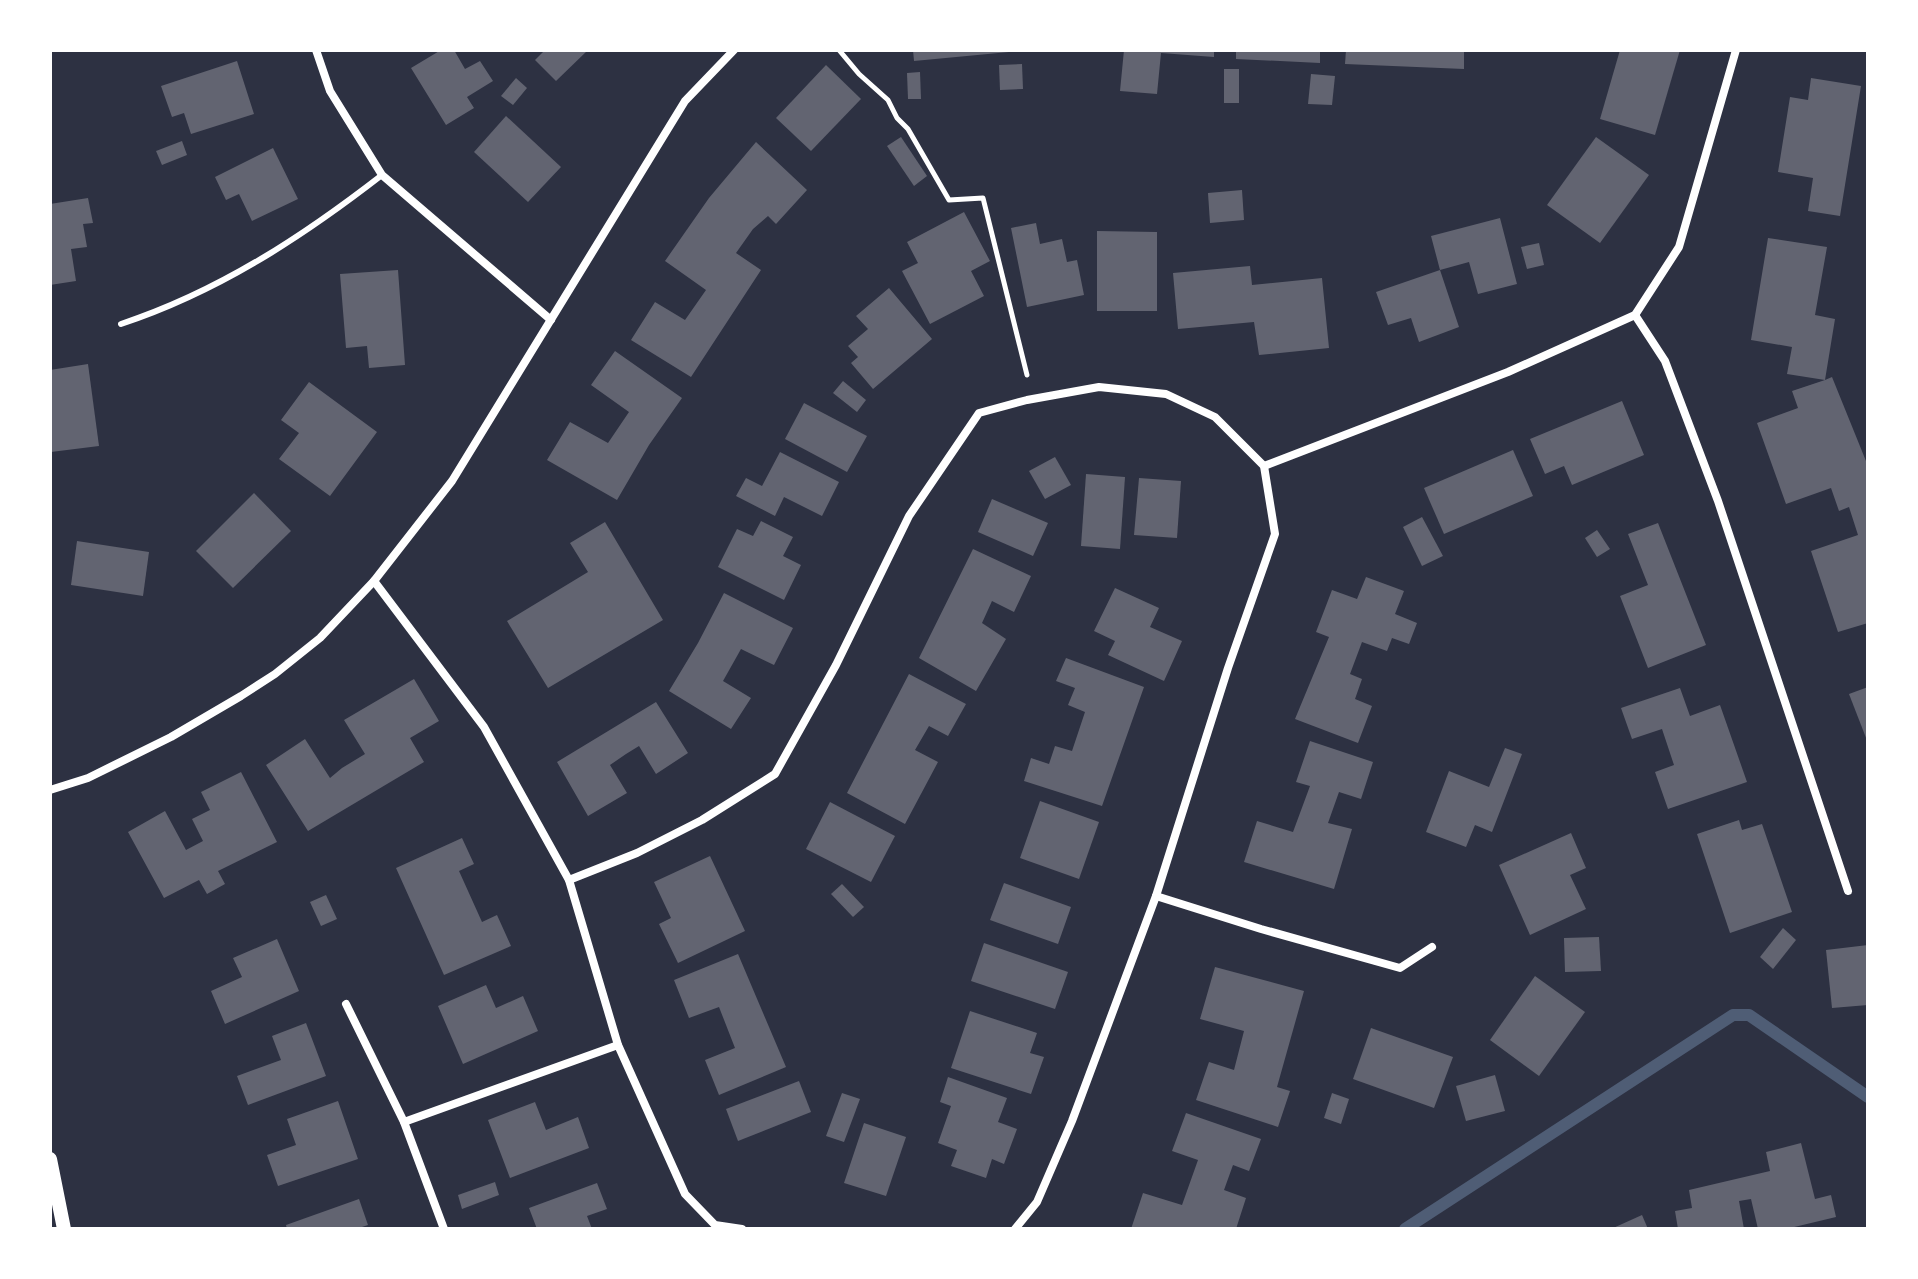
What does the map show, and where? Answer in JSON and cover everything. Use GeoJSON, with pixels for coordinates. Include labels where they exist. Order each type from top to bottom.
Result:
{"type":"FeatureCollection","features":[{"type":"Feature","properties":{"kind":"street"},"geometry":{"type":"LineString","coordinates":[[316,50],[330,91],[382,175],[551,320]]}},
{"type":"Feature","properties":{"kind":"street"},"geometry":{"type":"LineString","coordinates":[[50,790],[88,778],[171,737],[241,696],[320,638],[374,581],[452,481],[685,101],[734,50]]}},
{"type":"Feature","properties":{"kind":"street"},"geometry":{"type":"LineString","coordinates":[[1264,466],[1508,372],[1635,315],[1679,247],[1736,50]]}},
{"type":"Feature","properties":{"kind":"street"},"geometry":{"type":"LineString","coordinates":[[1635,315],[1665,361],[1718,501],[1848,891]]}},
{"type":"Feature","properties":{"kind":"street"},"geometry":{"type":"LineString","coordinates":[[569,880],[637,853],[702,820],[775,774],[836,665],[909,516],[979,413],[1027,400],[1099,387],[1166,394],[1215,417],[1264,466],[1275,534],[1228,668],[1156,896],[1072,1121],[1037,1202],[1015,1229]]}},
{"type":"Feature","properties":{"kind":"street"},"geometry":{"type":"LineString","coordinates":[[374,581],[484,727],[569,880],[618,1045],[685,1194],[714,1227],[742,1229]]}},
{"type":"Feature","properties":{"kind":"street"},"geometry":{"type":"LineString","coordinates":[[1156,896],[1400,968],[1432,947]]}},
{"type":"Feature","properties":{"kind":"street"},"geometry":{"type":"LineString","coordinates":[[346,1004],[404,1122],[444,1229]]}},
{"type":"Feature","properties":{"kind":"street"},"geometry":{"type":"LineString","coordinates":[[404,1122],[618,1045]]}},
{"type":"Feature","properties":{"kind":"street"},"geometry":{"type":"LineString","coordinates":[[50,1159],[64,1229]]}},
{"type":"Feature","properties":{"kind":"lane"},"geometry":{"type":"LineString","coordinates":[[121,324],[171,307],[230,277],[345,203],[382,175]]}},
{"type":"Feature","properties":{"kind":"path"},"geometry":{"type":"LineString","coordinates":[[839,50],[859,74],[888,100],[949,200],[983,198],[1027,377],[1027,400]]}},
{"type":"Feature","properties":{"kind":"building"},"geometry":{"type":"Polygon","coordinates":[[[441,50],[454,50],[465,69],[480,61],[493,81],[467,97],[474,108],[446,125],[411,68],[441,50]]]}},
{"type":"Feature","properties":{"kind":"building"},"geometry":{"type":"Polygon","coordinates":[[[545,50],[588,50],[556,81],[535,60],[545,50]]]}},
{"type":"Feature","properties":{"kind":"building"},"geometry":{"type":"Polygon","coordinates":[[[913,50],[1008,50],[1009,52],[914,61],[913,50]]]}},
{"type":"Feature","properties":{"kind":"building"},"geometry":{"type":"Polygon","coordinates":[[[1124,50],[1214,50],[1214,57],[1161,53],[1157,94],[1120,91],[1124,50]]]}},
{"type":"Feature","properties":{"kind":"building"},"geometry":{"type":"Polygon","coordinates":[[[1236,50],[1320,50],[1320,63],[1236,59],[1236,50]]]}},
{"type":"Feature","properties":{"kind":"building"},"geometry":{"type":"Polygon","coordinates":[[[1346,50],[1464,50],[1464,69],[1345,64],[1346,50]]]}},
{"type":"Feature","properties":{"kind":"building"},"geometry":{"type":"Polygon","coordinates":[[[1620,50],[1680,50],[1655,135],[1600,119],[1620,50]]]}},
{"type":"Feature","properties":{"kind":"building"},"geometry":{"type":"Polygon","coordinates":[[[237,61],[254,114],[191,134],[184,113],[172,117],[161,86],[237,61]]]}},
{"type":"Feature","properties":{"kind":"building"},"geometry":{"type":"Polygon","coordinates":[[[1022,64],[1023,89],[1000,90],[999,65],[1022,64]]]}},
{"type":"Feature","properties":{"kind":"building"},"geometry":{"type":"Polygon","coordinates":[[[826,65],[861,99],[811,151],[776,118],[826,65]]]}},
{"type":"Feature","properties":{"kind":"building"},"geometry":{"type":"Polygon","coordinates":[[[1224,69],[1239,69],[1239,103],[1224,103],[1224,69]]]}},
{"type":"Feature","properties":{"kind":"building"},"geometry":{"type":"Polygon","coordinates":[[[920,72],[921,99],[908,99],[907,73],[920,72]]]}},
{"type":"Feature","properties":{"kind":"building"},"geometry":{"type":"Polygon","coordinates":[[[1311,74],[1335,76],[1332,105],[1308,104],[1311,74]]]}},
{"type":"Feature","properties":{"kind":"building"},"geometry":{"type":"Polygon","coordinates":[[[516,78],[527,88],[513,105],[501,96],[516,78]]]}},
{"type":"Feature","properties":{"kind":"building"},"geometry":{"type":"Polygon","coordinates":[[[1811,78],[1861,86],[1840,216],[1808,211],[1813,178],[1778,172],[1790,97],[1808,100],[1811,78]]]}},
{"type":"Feature","properties":{"kind":"building"},"geometry":{"type":"Polygon","coordinates":[[[506,116],[561,167],[528,202],[474,152],[506,116]]]}},
{"type":"Feature","properties":{"kind":"building"},"geometry":{"type":"Polygon","coordinates":[[[901,137],[927,176],[914,186],[887,146],[901,137]]]}},
{"type":"Feature","properties":{"kind":"building"},"geometry":{"type":"Polygon","coordinates":[[[1596,137],[1649,175],[1600,243],[1547,205],[1596,137]]]}},
{"type":"Feature","properties":{"kind":"building"},"geometry":{"type":"Polygon","coordinates":[[[182,141],[187,155],[162,165],[156,151],[182,141]]]}},
{"type":"Feature","properties":{"kind":"building"},"geometry":{"type":"Polygon","coordinates":[[[756,142],[807,190],[776,224],[768,216],[753,229],[736,253],[761,270],[691,377],[631,340],[655,302],[685,320],[706,290],[665,261],[709,198],[756,142]]]}},
{"type":"Feature","properties":{"kind":"building"},"geometry":{"type":"Polygon","coordinates":[[[273,148],[298,199],[252,221],[239,194],[226,200],[215,177],[273,148]]]}},
{"type":"Feature","properties":{"kind":"building"},"geometry":{"type":"Polygon","coordinates":[[[1242,190],[1244,220],[1210,223],[1208,193],[1242,190]]]}},
{"type":"Feature","properties":{"kind":"building"},"geometry":{"type":"Polygon","coordinates":[[[88,198],[93,223],[83,224],[87,247],[71,249],[76,281],[50,285],[50,204],[88,198]]]}},
{"type":"Feature","properties":{"kind":"building"},"geometry":{"type":"Polygon","coordinates":[[[964,212],[990,261],[971,271],[984,296],[930,324],[902,271],[918,263],[907,242],[964,212]]]}},
{"type":"Feature","properties":{"kind":"building"},"geometry":{"type":"Polygon","coordinates":[[[1500,218],[1517,284],[1478,294],[1469,262],[1440,270],[1431,236],[1500,218]]]}},
{"type":"Feature","properties":{"kind":"building"},"geometry":{"type":"Polygon","coordinates":[[[1036,223],[1040,244],[1062,239],[1067,262],[1077,260],[1084,295],[1027,307],[1011,228],[1036,223]]]}},
{"type":"Feature","properties":{"kind":"building"},"geometry":{"type":"Polygon","coordinates":[[[1097,231],[1157,232],[1157,311],[1097,311],[1097,231]]]}},
{"type":"Feature","properties":{"kind":"building"},"geometry":{"type":"Polygon","coordinates":[[[1768,238],[1827,247],[1815,315],[1835,319],[1825,380],[1787,374],[1792,347],[1751,340],[1768,238]]]}},
{"type":"Feature","properties":{"kind":"building"},"geometry":{"type":"Polygon","coordinates":[[[1539,243],[1544,265],[1527,269],[1521,247],[1539,243]]]}},
{"type":"Feature","properties":{"kind":"building"},"geometry":{"type":"Polygon","coordinates":[[[1250,266],[1252,285],[1322,278],[1329,348],[1259,355],[1254,322],[1178,329],[1173,273],[1250,266]]]}},
{"type":"Feature","properties":{"kind":"building"},"geometry":{"type":"Polygon","coordinates":[[[398,270],[405,365],[369,368],[367,346],[346,348],[340,274],[398,270]]]}},
{"type":"Feature","properties":{"kind":"building"},"geometry":{"type":"Polygon","coordinates":[[[1440,270],[1459,327],[1419,342],[1411,318],[1388,325],[1376,292],[1440,270]]]}},
{"type":"Feature","properties":{"kind":"building"},"geometry":{"type":"Polygon","coordinates":[[[889,288],[932,339],[873,389],[851,363],[858,357],[848,346],[868,329],[856,316],[889,288]]]}},
{"type":"Feature","properties":{"kind":"building"},"geometry":{"type":"Polygon","coordinates":[[[615,351],[682,398],[649,445],[617,500],[547,460],[570,422],[608,443],[629,412],[591,385],[615,351]]]}},
{"type":"Feature","properties":{"kind":"building"},"geometry":{"type":"Polygon","coordinates":[[[88,364],[99,446],[51,452],[50,370],[88,364]]]}},
{"type":"Feature","properties":{"kind":"building"},"geometry":{"type":"Polygon","coordinates":[[[1832,377],[1868,466],[1868,623],[1838,632],[1811,551],[1858,535],[1849,507],[1839,511],[1831,488],[1786,504],[1757,423],[1798,408],[1792,391],[1832,377]]]}},
{"type":"Feature","properties":{"kind":"building"},"geometry":{"type":"Polygon","coordinates":[[[843,381],[866,400],[857,412],[833,393],[843,381]]]}},
{"type":"Feature","properties":{"kind":"building"},"geometry":{"type":"Polygon","coordinates":[[[309,382],[377,432],[330,496],[279,459],[299,433],[281,420],[309,382]]]}},
{"type":"Feature","properties":{"kind":"building"},"geometry":{"type":"Polygon","coordinates":[[[1622,401],[1644,455],[1572,485],[1564,466],[1545,474],[1530,439],[1622,401]]]}},
{"type":"Feature","properties":{"kind":"building"},"geometry":{"type":"Polygon","coordinates":[[[804,403],[867,436],[847,472],[785,439],[804,403]]]}},
{"type":"Feature","properties":{"kind":"building"},"geometry":{"type":"Polygon","coordinates":[[[1513,450],[1533,496],[1444,534],[1424,488],[1513,450]]]}},
{"type":"Feature","properties":{"kind":"building"},"geometry":{"type":"Polygon","coordinates":[[[780,452],[839,482],[822,516],[784,497],[775,516],[736,496],[746,478],[762,486],[780,452]]]}},
{"type":"Feature","properties":{"kind":"building"},"geometry":{"type":"Polygon","coordinates":[[[1055,457],[1071,485],[1045,499],[1029,471],[1055,457]]]}},
{"type":"Feature","properties":{"kind":"building"},"geometry":{"type":"Polygon","coordinates":[[[1086,474],[1125,477],[1120,549],[1081,546],[1086,474]]]}},
{"type":"Feature","properties":{"kind":"building"},"geometry":{"type":"Polygon","coordinates":[[[1139,478],[1181,481],[1177,538],[1134,535],[1139,478]]]}},
{"type":"Feature","properties":{"kind":"building"},"geometry":{"type":"Polygon","coordinates":[[[254,493],[291,531],[233,588],[196,551],[254,493]]]}},
{"type":"Feature","properties":{"kind":"building"},"geometry":{"type":"Polygon","coordinates":[[[992,499],[1048,523],[1033,556],[978,532],[992,499]]]}},
{"type":"Feature","properties":{"kind":"building"},"geometry":{"type":"Polygon","coordinates":[[[1422,517],[1443,556],[1422,566],[1403,527],[1422,517]]]}},
{"type":"Feature","properties":{"kind":"building"},"geometry":{"type":"Polygon","coordinates":[[[761,521],[793,537],[783,556],[801,565],[784,600],[718,567],[737,529],[753,536],[761,521]]]}},
{"type":"Feature","properties":{"kind":"building"},"geometry":{"type":"Polygon","coordinates":[[[605,522],[663,620],[548,688],[507,621],[588,572],[570,543],[605,522]]]}},
{"type":"Feature","properties":{"kind":"building"},"geometry":{"type":"Polygon","coordinates":[[[1658,523],[1706,645],[1648,668],[1620,596],[1648,585],[1628,534],[1658,523]]]}},
{"type":"Feature","properties":{"kind":"building"},"geometry":{"type":"Polygon","coordinates":[[[1597,530],[1610,549],[1597,557],[1585,538],[1597,530]]]}},
{"type":"Feature","properties":{"kind":"building"},"geometry":{"type":"Polygon","coordinates":[[[77,541],[149,552],[143,596],[71,585],[77,541]]]}},
{"type":"Feature","properties":{"kind":"building"},"geometry":{"type":"Polygon","coordinates":[[[973,549],[1031,576],[1014,612],[992,601],[982,623],[1006,639],[976,691],[919,658],[973,549]]]}},
{"type":"Feature","properties":{"kind":"building"},"geometry":{"type":"Polygon","coordinates":[[[1366,577],[1404,591],[1395,614],[1417,623],[1409,644],[1392,638],[1387,651],[1362,642],[1350,674],[1362,679],[1355,699],[1372,706],[1358,743],[1295,719],[1329,637],[1316,632],[1332,590],[1357,599],[1366,577]]]}},
{"type":"Feature","properties":{"kind":"building"},"geometry":{"type":"Polygon","coordinates":[[[1115,588],[1159,608],[1150,627],[1182,641],[1164,681],[1108,655],[1115,641],[1094,631],[1115,588]]]}},
{"type":"Feature","properties":{"kind":"building"},"geometry":{"type":"Polygon","coordinates":[[[724,593],[793,628],[774,665],[741,649],[723,681],[751,698],[731,729],[669,691],[724,593]]]}},
{"type":"Feature","properties":{"kind":"building"},"geometry":{"type":"Polygon","coordinates":[[[1066,658],[1144,687],[1102,806],[1024,781],[1031,758],[1049,764],[1055,746],[1072,751],[1085,712],[1068,705],[1075,688],[1056,681],[1066,658]]]}},
{"type":"Feature","properties":{"kind":"building"},"geometry":{"type":"Polygon","coordinates":[[[909,674],[966,704],[948,736],[929,726],[915,750],[938,762],[905,824],[847,793],[909,674]]]}},
{"type":"Feature","properties":{"kind":"building"},"geometry":{"type":"Polygon","coordinates":[[[414,679],[439,721],[410,738],[424,762],[308,831],[266,765],[305,739],[330,778],[365,754],[344,720],[414,679]]]}},
{"type":"Feature","properties":{"kind":"building"},"geometry":{"type":"Polygon","coordinates":[[[1868,687],[1868,743],[1849,694],[1868,687]]]}},
{"type":"Feature","properties":{"kind":"building"},"geometry":{"type":"Polygon","coordinates":[[[1680,688],[1690,716],[1720,705],[1747,782],[1668,809],[1655,772],[1674,765],[1662,729],[1632,739],[1621,708],[1680,688]]]}},
{"type":"Feature","properties":{"kind":"building"},"geometry":{"type":"Polygon","coordinates":[[[656,702],[688,753],[656,774],[639,746],[626,754],[610,765],[627,793],[588,816],[557,762],[656,702]]]}},
{"type":"Feature","properties":{"kind":"building"},"geometry":{"type":"Polygon","coordinates":[[[1310,741],[1373,762],[1361,799],[1339,792],[1328,823],[1352,829],[1334,889],[1244,862],[1257,821],[1293,832],[1310,786],[1296,782],[1310,741]]]}},
{"type":"Feature","properties":{"kind":"building"},"geometry":{"type":"Polygon","coordinates":[[[1505,748],[1522,754],[1492,832],[1475,825],[1466,847],[1426,832],[1449,771],[1489,787],[1505,748]]]}},
{"type":"Feature","properties":{"kind":"building"},"geometry":{"type":"Polygon","coordinates":[[[241,772],[277,842],[218,871],[225,884],[207,894],[199,880],[164,898],[128,832],[165,811],[186,850],[203,841],[192,819],[210,810],[201,792],[241,772]]]}},
{"type":"Feature","properties":{"kind":"building"},"geometry":{"type":"Polygon","coordinates":[[[1040,801],[1099,822],[1079,879],[1020,858],[1040,801]]]}},
{"type":"Feature","properties":{"kind":"building"},"geometry":{"type":"Polygon","coordinates":[[[830,802],[895,836],[871,882],[806,849],[830,802]]]}},
{"type":"Feature","properties":{"kind":"building"},"geometry":{"type":"Polygon","coordinates":[[[1739,820],[1742,830],[1762,824],[1792,912],[1730,933],[1697,834],[1739,820]]]}},
{"type":"Feature","properties":{"kind":"building"},"geometry":{"type":"Polygon","coordinates":[[[1571,833],[1586,868],[1570,875],[1586,909],[1530,935],[1499,865],[1571,833]]]}},
{"type":"Feature","properties":{"kind":"building"},"geometry":{"type":"Polygon","coordinates":[[[462,838],[474,864],[459,871],[482,922],[497,915],[511,946],[444,975],[396,868],[462,838]]]}},
{"type":"Feature","properties":{"kind":"building"},"geometry":{"type":"Polygon","coordinates":[[[710,856],[745,931],[678,963],[659,924],[671,918],[654,882],[710,856]]]}},
{"type":"Feature","properties":{"kind":"building"},"geometry":{"type":"Polygon","coordinates":[[[1004,883],[1071,907],[1058,944],[990,920],[1004,883]]]}},
{"type":"Feature","properties":{"kind":"building"},"geometry":{"type":"Polygon","coordinates":[[[842,884],[864,907],[853,917],[831,894],[842,884]]]}},
{"type":"Feature","properties":{"kind":"building"},"geometry":{"type":"Polygon","coordinates":[[[326,895],[337,919],[321,926],[310,902],[326,895]]]}},
{"type":"Feature","properties":{"kind":"building"},"geometry":{"type":"Polygon","coordinates":[[[1783,928],[1796,940],[1773,969],[1760,957],[1783,928]]]}},
{"type":"Feature","properties":{"kind":"building"},"geometry":{"type":"Polygon","coordinates":[[[1599,937],[1601,971],[1565,972],[1564,938],[1599,937]]]}},
{"type":"Feature","properties":{"kind":"building"},"geometry":{"type":"Polygon","coordinates":[[[277,939],[299,991],[225,1024],[211,991],[242,977],[233,958],[277,939]]]}},
{"type":"Feature","properties":{"kind":"building"},"geometry":{"type":"Polygon","coordinates":[[[984,943],[1068,972],[1055,1009],[971,981],[984,943]]]}},
{"type":"Feature","properties":{"kind":"building"},"geometry":{"type":"Polygon","coordinates":[[[1868,945],[1868,1005],[1832,1008],[1826,950],[1868,945]]]}},
{"type":"Feature","properties":{"kind":"building"},"geometry":{"type":"Polygon","coordinates":[[[738,954],[786,1067],[719,1095],[705,1060],[735,1048],[719,1007],[689,1018],[674,980],[738,954]]]}},
{"type":"Feature","properties":{"kind":"building"},"geometry":{"type":"Polygon","coordinates":[[[1215,967],[1304,991],[1277,1087],[1290,1091],[1278,1127],[1196,1100],[1209,1062],[1234,1070],[1244,1031],[1200,1019],[1215,967]]]}},
{"type":"Feature","properties":{"kind":"building"},"geometry":{"type":"Polygon","coordinates":[[[1535,976],[1585,1012],[1539,1076],[1490,1040],[1535,976]]]}},
{"type":"Feature","properties":{"kind":"building"},"geometry":{"type":"Polygon","coordinates":[[[486,985],[496,1008],[523,996],[538,1031],[463,1064],[438,1006],[486,985]]]}},
{"type":"Feature","properties":{"kind":"building"},"geometry":{"type":"Polygon","coordinates":[[[970,1011],[1037,1033],[1030,1053],[1044,1057],[1031,1094],[951,1068],[970,1011]]]}},
{"type":"Feature","properties":{"kind":"building"},"geometry":{"type":"Polygon","coordinates":[[[306,1023],[326,1076],[248,1105],[237,1076],[281,1060],[272,1036],[306,1023]]]}},
{"type":"Feature","properties":{"kind":"building"},"geometry":{"type":"Polygon","coordinates":[[[1371,1028],[1453,1057],[1434,1108],[1353,1079],[1371,1028]]]}},
{"type":"Feature","properties":{"kind":"building"},"geometry":{"type":"Polygon","coordinates":[[[1495,1075],[1505,1111],[1466,1121],[1456,1086],[1495,1075]]]}},
{"type":"Feature","properties":{"kind":"building"},"geometry":{"type":"Polygon","coordinates":[[[948,1077],[1007,1098],[998,1122],[1017,1129],[1004,1164],[992,1159],[986,1178],[951,1166],[957,1150],[938,1143],[951,1106],[940,1102],[948,1077]]]}},
{"type":"Feature","properties":{"kind":"building"},"geometry":{"type":"Polygon","coordinates":[[[799,1081],[811,1112],[738,1141],[726,1109],[799,1081]]]}},
{"type":"Feature","properties":{"kind":"building"},"geometry":{"type":"Polygon","coordinates":[[[842,1093],[860,1099],[844,1142],[826,1136],[842,1093]]]}},
{"type":"Feature","properties":{"kind":"building"},"geometry":{"type":"Polygon","coordinates":[[[1332,1093],[1349,1099],[1341,1124],[1324,1118],[1332,1093]]]}},
{"type":"Feature","properties":{"kind":"building"},"geometry":{"type":"Polygon","coordinates":[[[338,1101],[358,1159],[278,1186],[267,1155],[296,1145],[287,1119],[338,1101]]]}},
{"type":"Feature","properties":{"kind":"building"},"geometry":{"type":"Polygon","coordinates":[[[535,1102],[546,1130],[578,1117],[589,1148],[510,1178],[488,1120],[535,1102]]]}},
{"type":"Feature","properties":{"kind":"building"},"geometry":{"type":"Polygon","coordinates":[[[1186,1113],[1261,1139],[1249,1171],[1233,1165],[1224,1190],[1246,1198],[1236,1229],[1131,1229],[1143,1193],[1182,1205],[1198,1160],[1172,1151],[1186,1113]]]}},
{"type":"Feature","properties":{"kind":"building"},"geometry":{"type":"Polygon","coordinates":[[[864,1123],[906,1137],[886,1196],[844,1183],[864,1123]]]}},
{"type":"Feature","properties":{"kind":"building"},"geometry":{"type":"Polygon","coordinates":[[[1801,1143],[1815,1199],[1831,1195],[1836,1217],[1786,1229],[1758,1229],[1751,1199],[1739,1201],[1744,1229],[1678,1229],[1675,1211],[1692,1208],[1689,1190],[1770,1171],[1766,1152],[1801,1143]]]}},
{"type":"Feature","properties":{"kind":"building"},"geometry":{"type":"Polygon","coordinates":[[[495,1182],[499,1195],[462,1209],[458,1195],[495,1182]]]}},
{"type":"Feature","properties":{"kind":"building"},"geometry":{"type":"Polygon","coordinates":[[[597,1183],[607,1209],[587,1216],[592,1229],[537,1229],[529,1208],[597,1183]]]}},
{"type":"Feature","properties":{"kind":"building"},"geometry":{"type":"Polygon","coordinates":[[[359,1199],[368,1225],[356,1229],[287,1229],[286,1225],[359,1199]]]}},
{"type":"Feature","properties":{"kind":"building"},"geometry":{"type":"Polygon","coordinates":[[[1642,1215],[1648,1229],[1611,1229],[1642,1215]]]}},
{"type":"Feature","properties":{"kind":"waterway"},"geometry":{"type":"LineString","coordinates":[[1405,1229],[1733,1015],[1749,1015],[1868,1097]]}}]}
